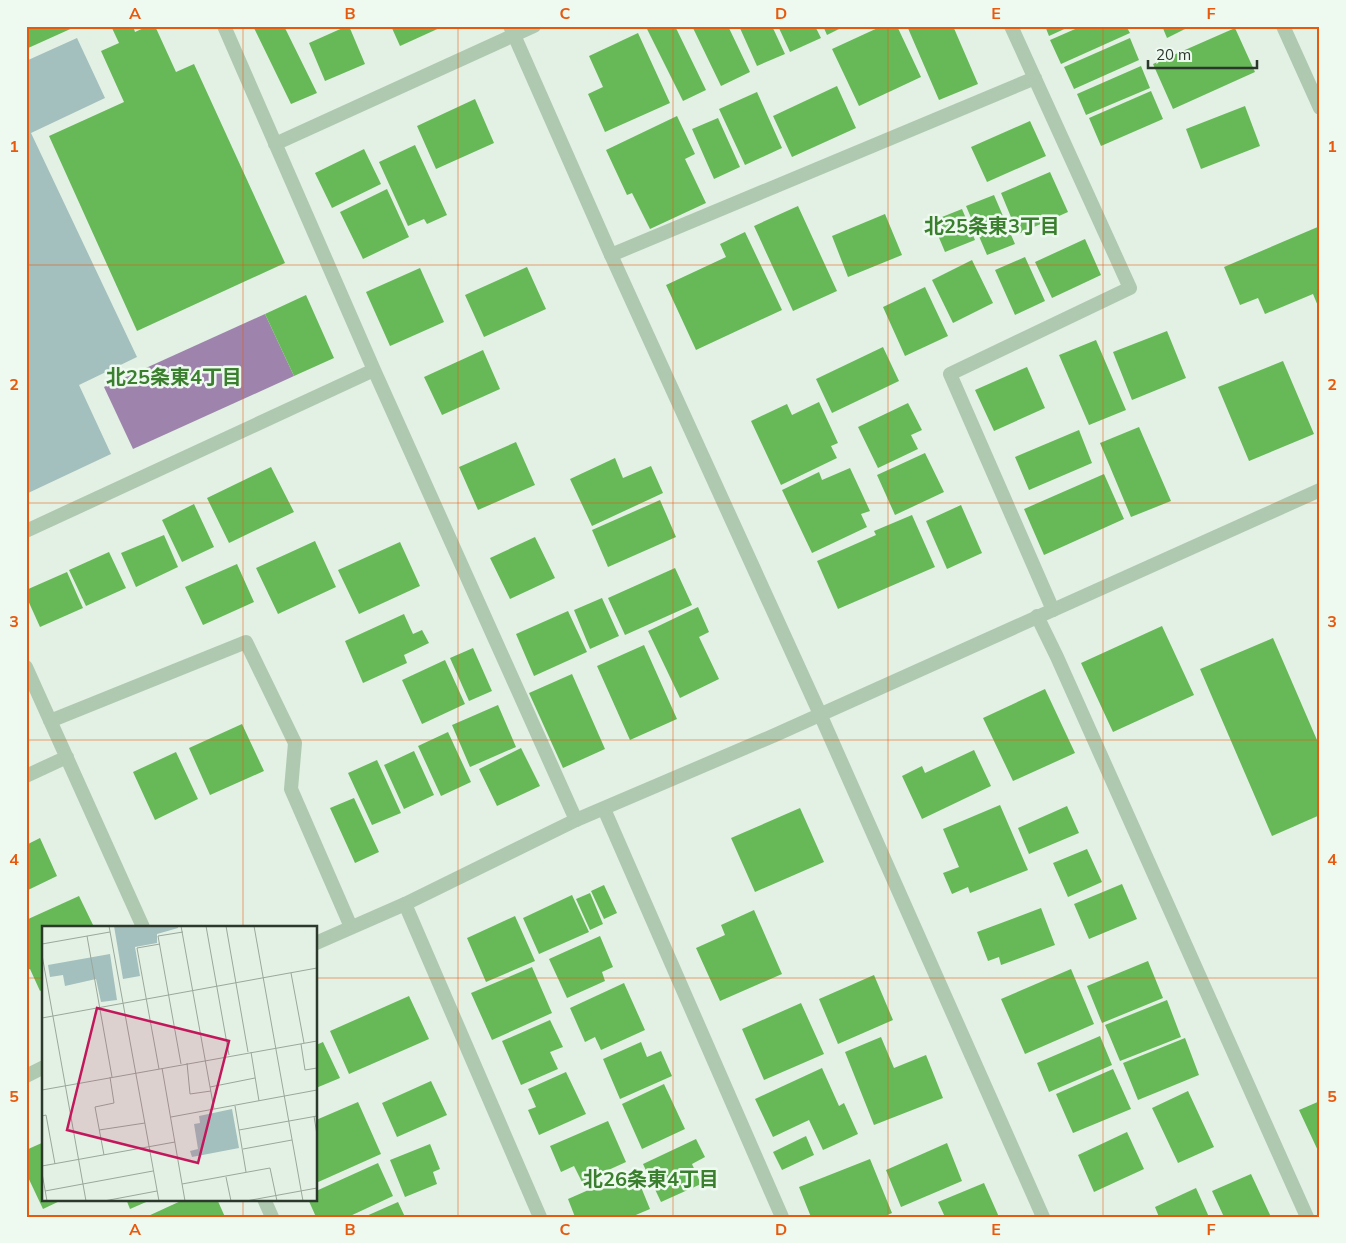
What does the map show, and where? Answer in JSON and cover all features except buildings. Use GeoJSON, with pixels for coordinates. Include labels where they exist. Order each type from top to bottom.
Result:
{"type":"FeatureCollection","features":[{"type":"Feature","properties":{"kind":"street"},"geometry":{"type":"LineString","coordinates":[[224,26],[374,370],[576,820]]}},
{"type":"Feature","properties":{"kind":"street"},"geometry":{"type":"LineString","coordinates":[[275,144],[512,31],[534,26]]}},
{"type":"Feature","properties":{"kind":"street"},"geometry":{"type":"LineString","coordinates":[[1011,26],[1130,288],[950,374],[1053,610]]}},
{"type":"Feature","properties":{"kind":"street"},"geometry":{"type":"LineString","coordinates":[[1283,26],[1320,108]]}},
{"type":"Feature","properties":{"kind":"street"},"geometry":{"type":"LineString","coordinates":[[512,31],[611,255],[820,714],[1043,1217]]}},
{"type":"Feature","properties":{"kind":"street"},"geometry":{"type":"LineString","coordinates":[[611,255],[1035,78]]}},
{"type":"Feature","properties":{"kind":"street"},"geometry":{"type":"LineString","coordinates":[[26,531],[374,370]]}},
{"type":"Feature","properties":{"kind":"street"},"geometry":{"type":"LineString","coordinates":[[318,942],[405,904],[576,820],[820,714],[1320,490]]}},
{"type":"Feature","properties":{"kind":"street"},"geometry":{"type":"LineString","coordinates":[[1037,616],[1307,1217]]}},
{"type":"Feature","properties":{"kind":"street"},"geometry":{"type":"LineString","coordinates":[[50,721],[246,642],[295,743],[291,789],[351,927]]}},
{"type":"Feature","properties":{"kind":"street"},"geometry":{"type":"LineString","coordinates":[[26,667],[143,926]]}},
{"type":"Feature","properties":{"kind":"street"},"geometry":{"type":"LineString","coordinates":[[26,776],[66,757]]}},
{"type":"Feature","properties":{"kind":"street"},"geometry":{"type":"LineString","coordinates":[[604,809],[782,1217]]}},
{"type":"Feature","properties":{"kind":"street"},"geometry":{"type":"LineString","coordinates":[[405,904],[540,1217]]}},
{"type":"Feature","properties":{"kind":"street"},"geometry":{"type":"LineString","coordinates":[[26,1076],[42,1068]]}},
{"type":"Feature","properties":{"kind":"street"},"geometry":{"type":"LineString","coordinates":[[264,1200],[272,1217]]}},
{"type":"Feature","properties":{"kind":"shaded area"},"geometry":{"type":"Polygon","coordinates":[[[77,38],[105,98],[31,133],[137,357],[79,385],[111,454],[26,494],[26,61],[77,38]]]}},
{"type":"Feature","properties":{"kind":"shaded area"},"geometry":{"type":"Polygon","coordinates":[[[265,314],[294,376],[133,449],[104,387],[265,314]]]}},
{"type":"Feature","properties":{"kind":"district","name":"北25条東3丁目"},"geometry":{"type":"Point","coordinates":[992,226]}},
{"type":"Feature","properties":{"kind":"district","name":"北25条東4丁目"},"geometry":{"type":"Point","coordinates":[174,377]}},
{"type":"Feature","properties":{"kind":"district","name":"北26条東4丁目"},"geometry":{"type":"Point","coordinates":[651,1179]}}]}
